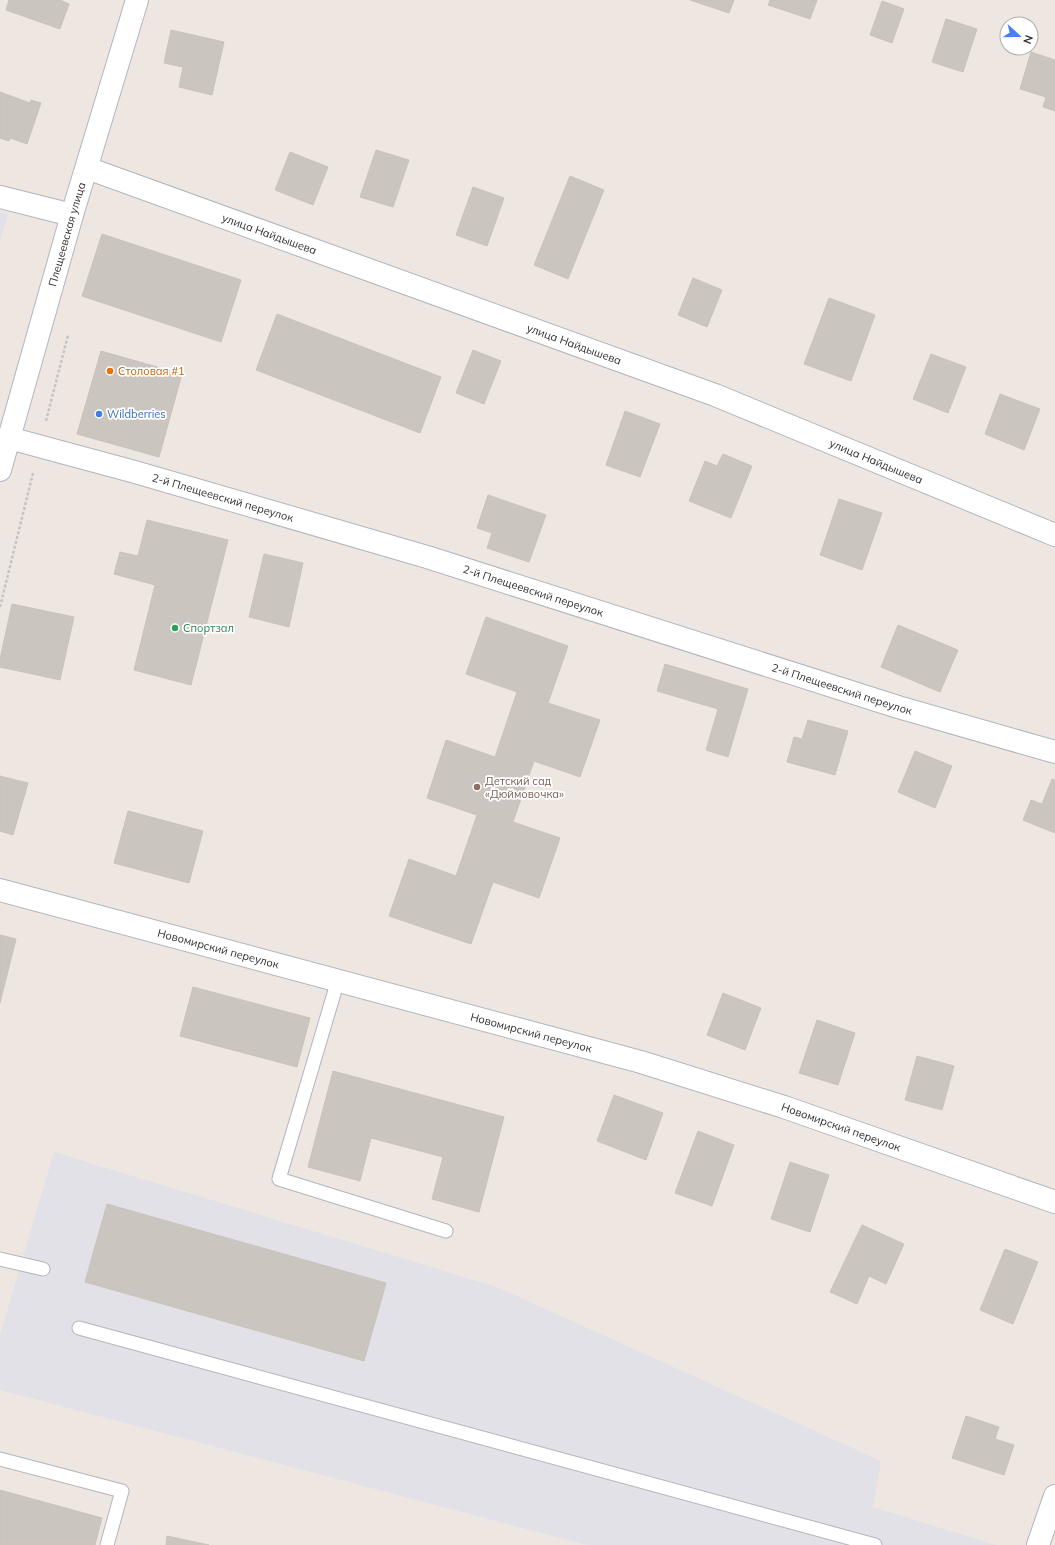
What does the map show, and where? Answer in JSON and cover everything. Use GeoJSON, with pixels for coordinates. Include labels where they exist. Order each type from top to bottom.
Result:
{"type":"FeatureCollection","features":[{"type":"Feature","properties":{"kind":"street","name":"Плещеевская улица"},"geometry":{"type":"LineString","coordinates":[[0,470],[72,215],[137,0]]}},
{"type":"Feature","properties":{"kind":"street","name":"улица Найдышева"},"geometry":{"type":"LineString","coordinates":[[87,168],[715,395],[1055,535]]}},
{"type":"Feature","properties":{"kind":"street"},"geometry":{"type":"LineString","coordinates":[[0,197],[72,215]]}},
{"type":"Feature","properties":{"kind":"street","name":"2-й Плещеевский переулок"},"geometry":{"type":"LineString","coordinates":[[9,438],[135,472],[427,557],[898,708],[1055,752]]}},
{"type":"Feature","properties":{"kind":"street","name":"Новомирский переулок"},"geometry":{"type":"LineString","coordinates":[[0,890],[649,1064],[784,1107],[1055,1202]]}},
{"type":"Feature","properties":{"kind":"street"},"geometry":{"type":"LineString","coordinates":[[1038,1545],[1055,1496]]}},
{"type":"Feature","properties":{"kind":"lane"},"geometry":{"type":"LineString","coordinates":[[338,980],[279,1179],[446,1231]]}},
{"type":"Feature","properties":{"kind":"lane"},"geometry":{"type":"LineString","coordinates":[[0,1259],[43,1269]]}},
{"type":"Feature","properties":{"kind":"lane"},"geometry":{"type":"LineString","coordinates":[[80,1328],[875,1545]]}},
{"type":"Feature","properties":{"kind":"lane"},"geometry":{"type":"LineString","coordinates":[[0,1459],[122,1491],[107,1545]]}},
{"type":"Feature","properties":{"kind":"path"},"geometry":{"type":"LineString","coordinates":[[0,606],[69,330]]}},
{"type":"Feature","properties":{"kind":"shaded area"},"geometry":{"type":"Polygon","coordinates":[[[0,212],[8,213],[0,243],[0,212]]]}},
{"type":"Feature","properties":{"kind":"shaded area"},"geometry":{"type":"Polygon","coordinates":[[[54,1152],[497,1287],[881,1461],[873,1507],[996,1545],[587,1545],[0,1390],[0,1335],[54,1152]]]}},
{"type":"Feature","properties":{"kind":"building"},"geometry":{"type":"Polygon","coordinates":[[[9,0],[60,0],[69,4],[60,29],[6,10],[9,0]]]}},
{"type":"Feature","properties":{"kind":"building"},"geometry":{"type":"Polygon","coordinates":[[[690,0],[734,0],[729,13],[690,0]]]}},
{"type":"Feature","properties":{"kind":"building"},"geometry":{"type":"Polygon","coordinates":[[[770,0],[817,0],[810,19],[768,5],[770,0]]]}},
{"type":"Feature","properties":{"kind":"building"},"geometry":{"type":"Polygon","coordinates":[[[882,1],[904,9],[892,43],[870,35],[882,1]]]}},
{"type":"Feature","properties":{"kind":"building"},"geometry":{"type":"Polygon","coordinates":[[[946,19],[977,29],[963,72],[932,62],[946,19]]]}},
{"type":"Feature","properties":{"kind":"building"},"geometry":{"type":"Polygon","coordinates":[[[171,30],[224,42],[212,95],[179,87],[183,67],[164,63],[171,30]]]}},
{"type":"Feature","properties":{"kind":"building"},"geometry":{"type":"Polygon","coordinates":[[[1039,55],[1055,60],[1055,111],[1043,107],[1046,97],[1020,89],[1030,56],[1039,56],[1039,55]]]}},
{"type":"Feature","properties":{"kind":"building"},"geometry":{"type":"Polygon","coordinates":[[[0,92],[30,103],[31,100],[41,103],[27,144],[10,138],[9,141],[0,138],[0,92]]]}},
{"type":"Feature","properties":{"kind":"building"},"geometry":{"type":"Polygon","coordinates":[[[376,150],[409,160],[393,207],[360,197],[376,150]]]}},
{"type":"Feature","properties":{"kind":"building"},"geometry":{"type":"Polygon","coordinates":[[[290,152],[328,167],[313,205],[275,190],[290,152]]]}},
{"type":"Feature","properties":{"kind":"building"},"geometry":{"type":"Polygon","coordinates":[[[570,176],[604,190],[568,279],[534,265],[570,176]]]}},
{"type":"Feature","properties":{"kind":"building"},"geometry":{"type":"Polygon","coordinates":[[[473,187],[504,198],[487,246],[456,235],[473,187]]]}},
{"type":"Feature","properties":{"kind":"building"},"geometry":{"type":"Polygon","coordinates":[[[102,234],[241,280],[221,342],[82,296],[102,234]]]}},
{"type":"Feature","properties":{"kind":"building"},"geometry":{"type":"Polygon","coordinates":[[[693,278],[722,290],[707,327],[678,315],[693,278]]]}},
{"type":"Feature","properties":{"kind":"building"},"geometry":{"type":"Polygon","coordinates":[[[829,298],[875,315],[851,381],[804,364],[829,298]]]}},
{"type":"Feature","properties":{"kind":"building"},"geometry":{"type":"Polygon","coordinates":[[[277,314],[441,377],[420,433],[256,370],[277,314]]]}},
{"type":"Feature","properties":{"kind":"building"},"geometry":{"type":"Polygon","coordinates":[[[473,350],[501,361],[484,404],[456,393],[473,350]]]}},
{"type":"Feature","properties":{"kind":"building"},"geometry":{"type":"Polygon","coordinates":[[[101,351],[182,374],[159,457],[77,434],[101,351]]]}},
{"type":"Feature","properties":{"kind":"building"},"geometry":{"type":"Polygon","coordinates":[[[931,354],[966,367],[948,413],[913,399],[931,354]]]}},
{"type":"Feature","properties":{"kind":"building"},"geometry":{"type":"Polygon","coordinates":[[[1000,394],[1040,409],[1024,450],[985,434],[1000,394]]]}},
{"type":"Feature","properties":{"kind":"building"},"geometry":{"type":"Polygon","coordinates":[[[625,411],[660,424],[640,477],[606,465],[625,411]]]}},
{"type":"Feature","properties":{"kind":"building"},"geometry":{"type":"Polygon","coordinates":[[[723,454],[752,466],[731,518],[689,501],[705,461],[717,466],[723,454]]]}},
{"type":"Feature","properties":{"kind":"building"},"geometry":{"type":"Polygon","coordinates":[[[488,495],[546,515],[529,562],[487,548],[492,533],[477,528],[488,495]]]}},
{"type":"Feature","properties":{"kind":"building"},"geometry":{"type":"Polygon","coordinates":[[[839,499],[882,513],[862,570],[820,555],[839,499]]]}},
{"type":"Feature","properties":{"kind":"building","name":"Спортзал"},"geometry":{"type":"Polygon","coordinates":[[[147,520],[228,540],[191,685],[134,670],[155,585],[114,574],[120,552],[138,556],[147,520]]]}},
{"type":"Feature","properties":{"kind":"building"},"geometry":{"type":"Polygon","coordinates":[[[264,554],[303,563],[289,627],[249,617],[264,554]]]}},
{"type":"Feature","properties":{"kind":"building"},"geometry":{"type":"Polygon","coordinates":[[[12,604],[74,617],[60,680],[0,667],[0,659],[12,604]]]}},
{"type":"Feature","properties":{"kind":"building","name":"Детский сад «Дюймовочка»"},"geometry":{"type":"Polygon","coordinates":[[[486,617],[568,646],[548,703],[600,720],[580,777],[534,761],[513,822],[560,838],[539,898],[493,882],[471,944],[389,916],[409,859],[456,876],[477,815],[427,798],[446,740],[495,757],[517,692],[466,674],[486,617]]]}},
{"type":"Feature","properties":{"kind":"building"},"geometry":{"type":"Polygon","coordinates":[[[898,625],[958,650],[940,692],[881,667],[898,625]]]}},
{"type":"Feature","properties":{"kind":"building"},"geometry":{"type":"Polygon","coordinates":[[[665,664],[748,689],[728,757],[706,750],[718,709],[657,691],[665,664]]]}},
{"type":"Feature","properties":{"kind":"building"},"geometry":{"type":"Polygon","coordinates":[[[808,720],[848,731],[835,775],[787,762],[794,737],[802,739],[808,720]]]}},
{"type":"Feature","properties":{"kind":"building"},"geometry":{"type":"Polygon","coordinates":[[[915,751],[952,766],[935,808],[898,792],[915,751]]]}},
{"type":"Feature","properties":{"kind":"building"},"geometry":{"type":"Polygon","coordinates":[[[0,776],[28,783],[13,835],[0,831],[0,776]]]}},
{"type":"Feature","properties":{"kind":"building"},"geometry":{"type":"Polygon","coordinates":[[[1052,779],[1055,780],[1055,833],[1023,820],[1031,800],[1042,804],[1052,779]]]}},
{"type":"Feature","properties":{"kind":"building"},"geometry":{"type":"Polygon","coordinates":[[[128,811],[203,831],[189,883],[114,863],[128,811]]]}},
{"type":"Feature","properties":{"kind":"building"},"geometry":{"type":"Polygon","coordinates":[[[0,935],[16,939],[0,1003],[0,935]]]}},
{"type":"Feature","properties":{"kind":"building"},"geometry":{"type":"Polygon","coordinates":[[[193,987],[310,1018],[297,1067],[180,1036],[193,987]]]}},
{"type":"Feature","properties":{"kind":"building"},"geometry":{"type":"Polygon","coordinates":[[[723,993],[761,1008],[745,1050],[707,1035],[723,993]]]}},
{"type":"Feature","properties":{"kind":"building"},"geometry":{"type":"Polygon","coordinates":[[[817,1020],[855,1033],[838,1085],[799,1073],[817,1020]]]}},
{"type":"Feature","properties":{"kind":"building"},"geometry":{"type":"Polygon","coordinates":[[[917,1056],[954,1066],[942,1110],[905,1100],[917,1056]]]}},
{"type":"Feature","properties":{"kind":"building"},"geometry":{"type":"Polygon","coordinates":[[[333,1071],[504,1117],[479,1212],[432,1199],[443,1157],[371,1138],[360,1181],[308,1167],[333,1071]]]}},
{"type":"Feature","properties":{"kind":"building"},"geometry":{"type":"Polygon","coordinates":[[[614,1095],[663,1113],[646,1160],[597,1141],[614,1095]]]}},
{"type":"Feature","properties":{"kind":"building"},"geometry":{"type":"Polygon","coordinates":[[[698,1131],[734,1145],[712,1206],[675,1193],[698,1131]]]}},
{"type":"Feature","properties":{"kind":"building"},"geometry":{"type":"Polygon","coordinates":[[[790,1162],[829,1175],[810,1232],[771,1219],[790,1162]]]}},
{"type":"Feature","properties":{"kind":"building"},"geometry":{"type":"Polygon","coordinates":[[[107,1204],[386,1283],[364,1361],[85,1282],[107,1204]]]}},
{"type":"Feature","properties":{"kind":"building"},"geometry":{"type":"Polygon","coordinates":[[[862,1225],[904,1244],[886,1284],[869,1276],[857,1304],[830,1292],[862,1225]]]}},
{"type":"Feature","properties":{"kind":"building"},"geometry":{"type":"Polygon","coordinates":[[[1005,1249],[1038,1262],[1013,1324],[980,1310],[1005,1249]]]}},
{"type":"Feature","properties":{"kind":"building"},"geometry":{"type":"Polygon","coordinates":[[[966,1416],[999,1427],[995,1439],[1014,1445],[1004,1475],[952,1458],[966,1416]]]}},
{"type":"Feature","properties":{"kind":"building"},"geometry":{"type":"Polygon","coordinates":[[[0,1490],[102,1518],[95,1545],[0,1545],[0,1490]]]}},
{"type":"Feature","properties":{"kind":"building"},"geometry":{"type":"Polygon","coordinates":[[[167,1536],[209,1545],[166,1545],[167,1536]]]}},
{"type":"Feature","properties":{"kind":"place","name":"Столовая #1"},"geometry":{"type":"Point","coordinates":[110,371]}},
{"type":"Feature","properties":{"kind":"place","name":"Wildberries"},"geometry":{"type":"Point","coordinates":[99,414]}},
{"type":"Feature","properties":{"kind":"place","name":"Спортзал"},"geometry":{"type":"Point","coordinates":[175,628]}},
{"type":"Feature","properties":{"kind":"place","name":"Детский сад «Дюймовочка»"},"geometry":{"type":"Point","coordinates":[477,787]}}]}
